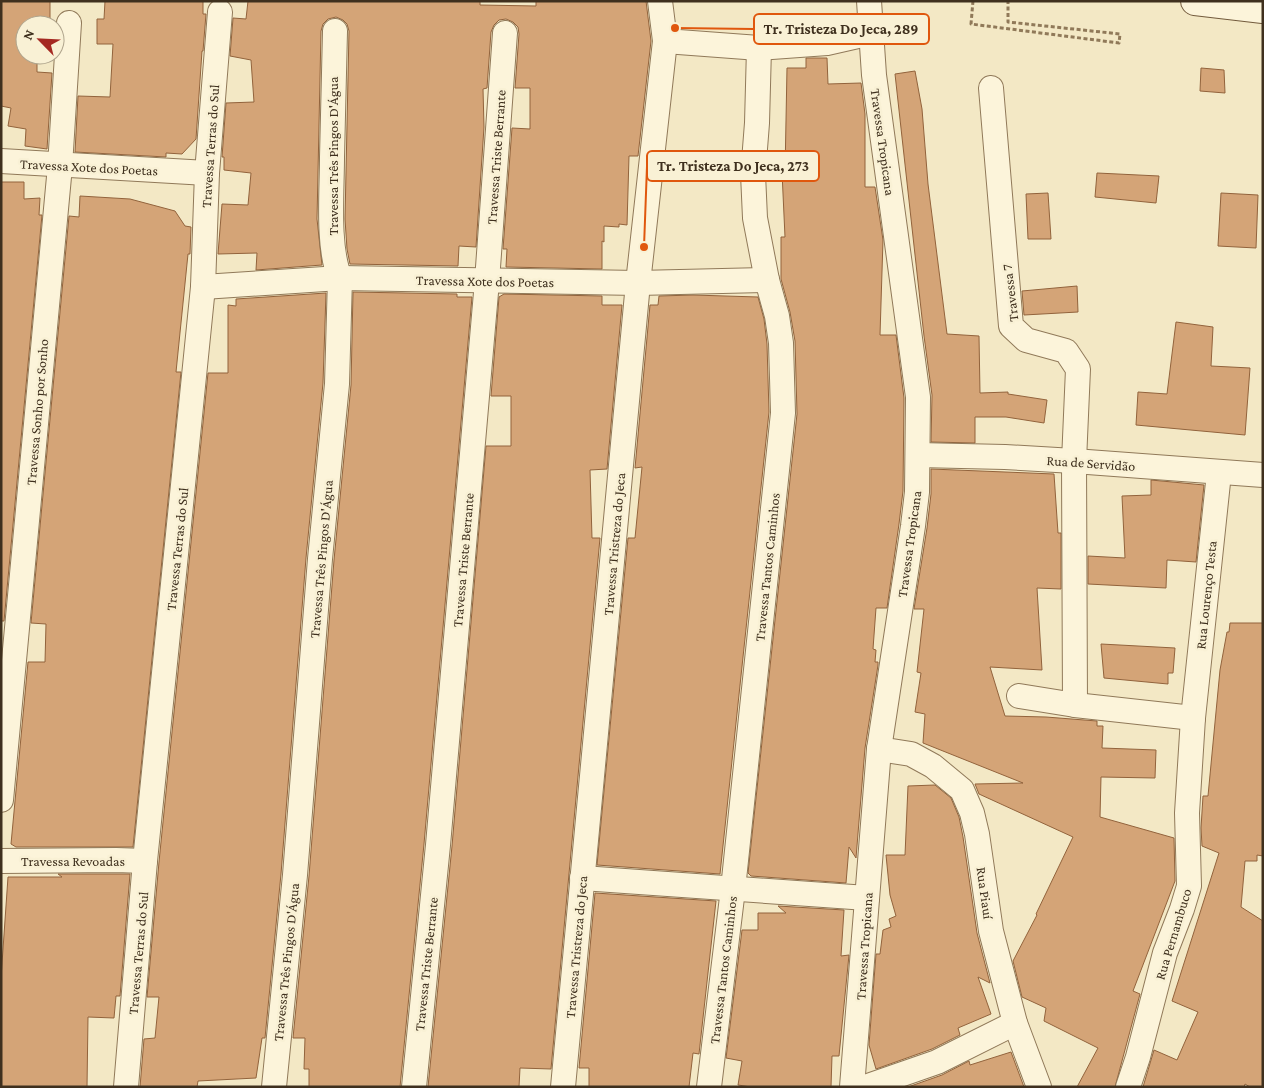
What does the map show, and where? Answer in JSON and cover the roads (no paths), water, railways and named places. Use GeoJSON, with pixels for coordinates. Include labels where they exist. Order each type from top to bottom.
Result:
{"type":"FeatureCollection","features":[{"type":"Feature","properties":{"kind":"main road"},"geometry":{"type":"LineString","coordinates":[[1195,1],[1263,9]]}},
{"type":"Feature","properties":{"kind":"street","name":"Travessa Tristreza do Jeca"},"geometry":{"type":"LineString","coordinates":[[563,1087],[638,283],[665,41],[660,1]]}},
{"type":"Feature","properties":{"kind":"street","name":"Travessa Tropicana"},"geometry":{"type":"LineString","coordinates":[[852,1087],[879,749],[914,518],[918,455],[918,397],[874,75],[869,1]]}},
{"type":"Feature","properties":{"kind":"street","name":"Travessa Terras do Sul"},"geometry":{"type":"LineString","coordinates":[[126,1087],[146,862],[203,287],[207,173],[220,12]]}},
{"type":"Feature","properties":{"kind":"street","name":"Travessa Sonho por Sonho"},"geometry":{"type":"LineString","coordinates":[[1,800],[60,166],[70,23]]}},
{"type":"Feature","properties":{"kind":"street","name":"Travessa Três Pingos D'Água"},"geometry":{"type":"LineString","coordinates":[[274,1087],[294,885],[319,569],[337,384],[340,278],[333,251],[332,197],[335,31]]}},
{"type":"Feature","properties":{"kind":"street","name":"Travessa Triste Berrante"},"geometry":{"type":"LineString","coordinates":[[414,1087],[438,845],[487,281],[505,33]]}},
{"type":"Feature","properties":{"kind":"street"},"geometry":{"type":"LineString","coordinates":[[665,41],[759,48],[827,43],[871,33]]}},
{"type":"Feature","properties":{"kind":"street","name":"Travessa Tantos Caminhos"},"geometry":{"type":"LineString","coordinates":[[709,1087],[733,890],[783,413],[781,343],[777,316],[767,280],[755,218],[754,183],[759,48]]}},
{"type":"Feature","properties":{"kind":"street","name":"Travessa 7"},"geometry":{"type":"LineString","coordinates":[[991,88],[1011,326],[1026,340],[1066,351],[1078,369],[1074,461],[1075,705]]}},
{"type":"Feature","properties":{"kind":"street","name":"Travessa Xote dos Poetas"},"geometry":{"type":"LineString","coordinates":[[1,162],[207,173]]}},
{"type":"Feature","properties":{"kind":"street","name":"Travessa Xote dos Poetas"},"geometry":{"type":"LineString","coordinates":[[203,287],[340,278],[638,283],[767,280]]}},
{"type":"Feature","properties":{"kind":"street","name":"Rua de Servidão"},"geometry":{"type":"LineString","coordinates":[[918,455],[1074,461],[1263,476]]}},
{"type":"Feature","properties":{"kind":"street","name":"Rua Lourenço Testa"},"geometry":{"type":"LineString","coordinates":[[1193,718],[1218,473]]}},
{"type":"Feature","properties":{"kind":"street"},"geometry":{"type":"LineString","coordinates":[[1019,696],[1075,705],[1193,718]]}},
{"type":"Feature","properties":{"kind":"street","name":"Rua Pernambuco"},"geometry":{"type":"LineString","coordinates":[[1128,1087],[1138,1057],[1165,953],[1182,910],[1189,886],[1187,813],[1193,718]]}},
{"type":"Feature","properties":{"kind":"street","name":"Rua Piauí"},"geometry":{"type":"LineString","coordinates":[[879,749],[911,754],[933,766],[962,790],[972,813],[977,834],[991,931],[1015,1023],[1039,1087]]}},
{"type":"Feature","properties":{"kind":"street","name":"Travessa Revoadas"},"geometry":{"type":"LineString","coordinates":[[1,861],[116,860],[146,862]]}},
{"type":"Feature","properties":{"kind":"street"},"geometry":{"type":"LineString","coordinates":[[582,878],[867,898]]}},
{"type":"Feature","properties":{"kind":"street"},"geometry":{"type":"LineString","coordinates":[[865,1087],[937,1062],[1015,1023]]}},
{"type":"Feature","properties":{"kind":"place","name":"Tr. Tristeza Do Jeca, 289"},"geometry":{"type":"Point","coordinates":[675,28]}},
{"type":"Feature","properties":{"kind":"place","name":"Tr. Tristeza Do Jeca, 273"},"geometry":{"type":"Point","coordinates":[644,247]}}]}
